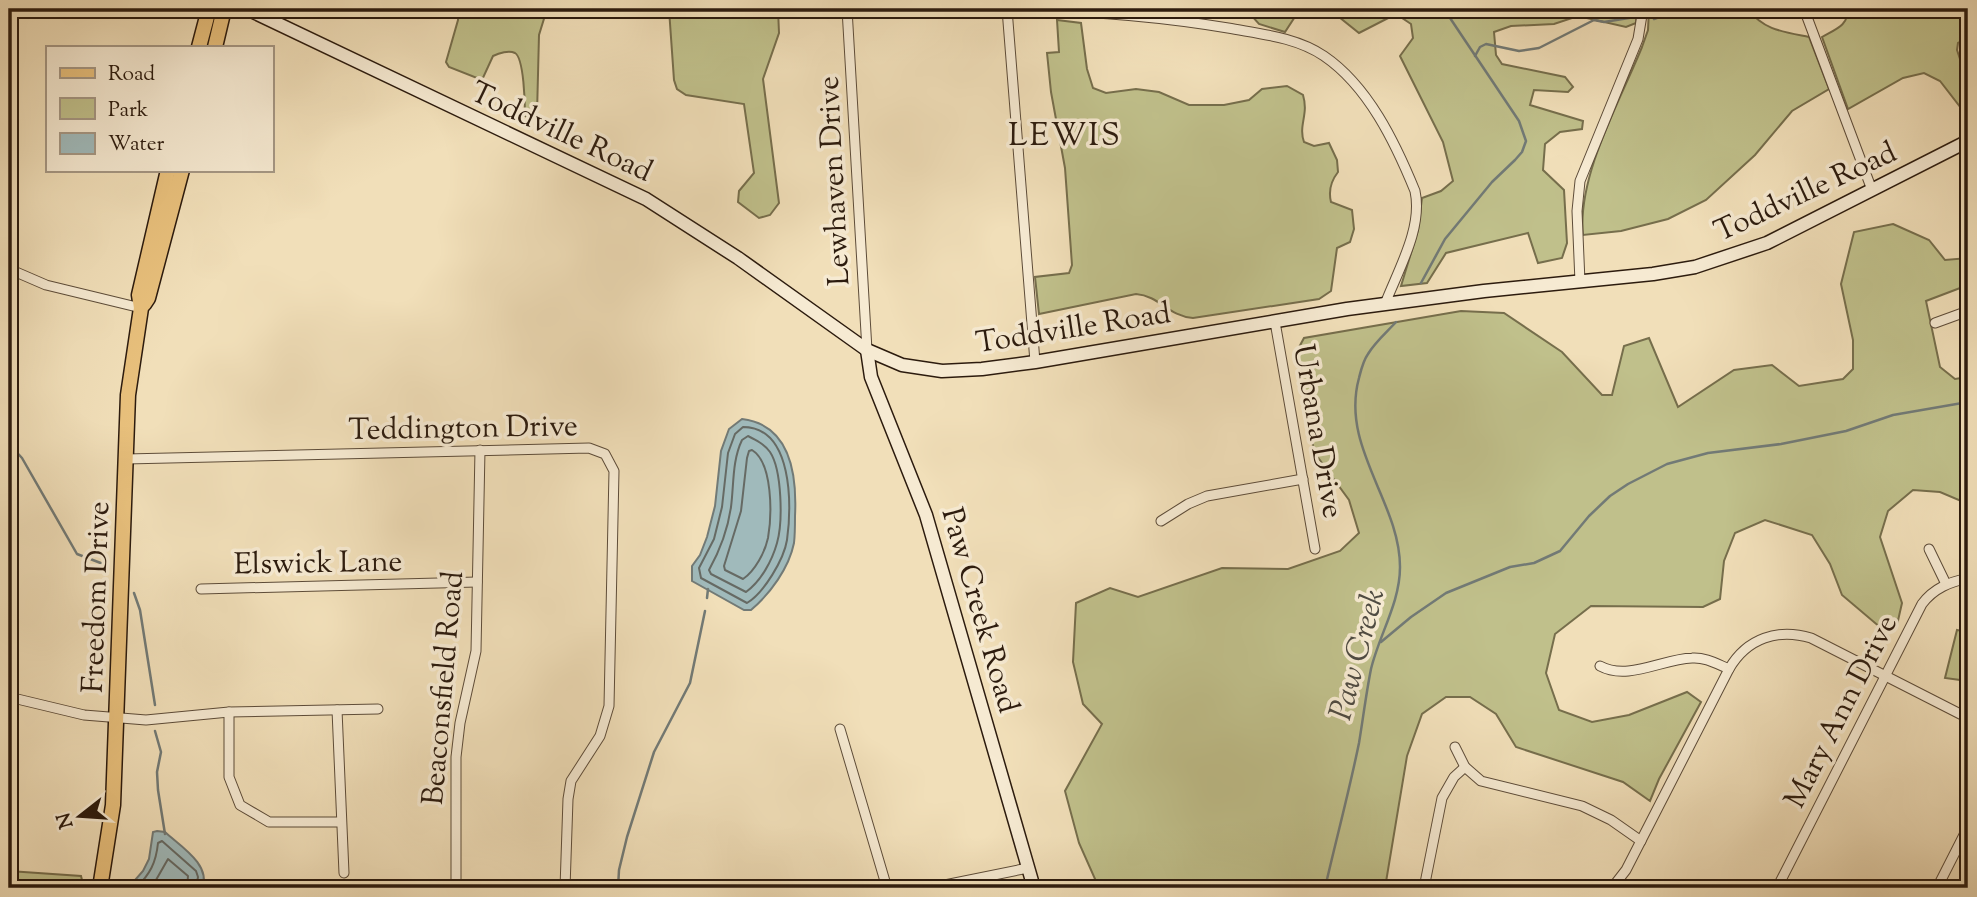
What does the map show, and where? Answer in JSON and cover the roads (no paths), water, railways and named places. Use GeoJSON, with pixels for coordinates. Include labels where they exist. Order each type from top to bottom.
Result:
{"type":"FeatureCollection","features":[{"type":"Feature","properties":{"kind":"main road"},"geometry":{"type":"LineString","coordinates":[[199,46],[209,9]]}},
{"type":"Feature","properties":{"kind":"main road"},"geometry":{"type":"LineString","coordinates":[[215,46],[225,9]]}},
{"type":"Feature","properties":{"kind":"main road","name":"Freedom Drive"},"geometry":{"type":"LineString","coordinates":[[100,888],[113,805],[130,383],[141,308],[139,295],[168,172]]}},
{"type":"Feature","properties":{"kind":"main road","name":"Freedom Drive"},"geometry":{"type":"LineString","coordinates":[[141,308],[148,298],[181,172]]}},
{"type":"Feature","properties":{"kind":"street","name":"Toddville Road"},"geometry":{"type":"LineString","coordinates":[[247,9],[646,198],[711,240],[867,350],[902,365],[942,371],[1035,362],[1385,304],[1653,274],[1711,263],[1767,243],[1968,141]]}},
{"type":"Feature","properties":{"kind":"street","name":"Lewhaven Drive"},"geometry":{"type":"LineString","coordinates":[[847,9],[867,350]]}},
{"type":"Feature","properties":{"kind":"street"},"geometry":{"type":"LineString","coordinates":[[1007,9],[1035,362]]}},
{"type":"Feature","properties":{"kind":"street"},"geometry":{"type":"LineString","coordinates":[[783,10],[1007,9],[1160,14],[1291,41],[1322,55],[1340,69],[1358,89],[1386,132],[1406,170],[1417,201],[1416,217],[1407,247],[1385,304]]}},
{"type":"Feature","properties":{"kind":"street"},"geometry":{"type":"LineString","coordinates":[[1580,282],[1577,211],[1580,181],[1638,39],[1643,9]]}},
{"type":"Feature","properties":{"kind":"street"},"geometry":{"type":"LineString","coordinates":[[1804,9],[1872,190]]}},
{"type":"Feature","properties":{"kind":"street"},"geometry":{"type":"LineString","coordinates":[[9,269],[46,285],[141,308]]}},
{"type":"Feature","properties":{"kind":"street"},"geometry":{"type":"LineString","coordinates":[[1935,323],[1968,311]]}},
{"type":"Feature","properties":{"kind":"street","name":"Urbana Drive"},"geometry":{"type":"LineString","coordinates":[[1275,322],[1315,549]]}},
{"type":"Feature","properties":{"kind":"street","name":"Paw Creek Road"},"geometry":{"type":"LineString","coordinates":[[867,350],[871,377],[926,515],[1034,888]]}},
{"type":"Feature","properties":{"kind":"street","name":"Teddington Drive"},"geometry":{"type":"LineString","coordinates":[[126,459],[593,449],[608,457],[614,471],[609,706],[600,736],[571,780],[565,888]]}},
{"type":"Feature","properties":{"kind":"street","name":"Beaconsfield Road"},"geometry":{"type":"LineString","coordinates":[[456,888],[456,757],[460,723],[474,664],[480,450]]}},
{"type":"Feature","properties":{"kind":"street"},"geometry":{"type":"LineString","coordinates":[[1161,521],[1188,504],[1208,496],[1303,479]]}},
{"type":"Feature","properties":{"kind":"street"},"geometry":{"type":"LineString","coordinates":[[1929,549],[1946,584]]}},
{"type":"Feature","properties":{"kind":"street","name":"Mary Ann Drive"},"geometry":{"type":"LineString","coordinates":[[1777,888],[1922,604],[1934,591],[1946,584],[1968,578]]}},
{"type":"Feature","properties":{"kind":"street","name":"Elswick Lane"},"geometry":{"type":"LineString","coordinates":[[201,589],[477,582]]}},
{"type":"Feature","properties":{"kind":"street"},"geometry":{"type":"LineString","coordinates":[[1612,888],[1626,870],[1728,669],[1748,646],[1772,635],[1786,633],[1811,638],[1968,718]]}},
{"type":"Feature","properties":{"kind":"street"},"geometry":{"type":"LineString","coordinates":[[1600,666],[1608,670],[1628,671],[1693,658],[1728,669]]}},
{"type":"Feature","properties":{"kind":"street"},"geometry":{"type":"LineString","coordinates":[[9,697],[84,715],[116,718],[165,719],[229,712],[378,709]]}},
{"type":"Feature","properties":{"kind":"street"},"geometry":{"type":"LineString","coordinates":[[337,710],[344,873]]}},
{"type":"Feature","properties":{"kind":"street"},"geometry":{"type":"LineString","coordinates":[[229,712],[229,776],[240,805],[269,822],[341,822]]}},
{"type":"Feature","properties":{"kind":"street"},"geometry":{"type":"LineString","coordinates":[[841,729],[887,888]]}},
{"type":"Feature","properties":{"kind":"street"},"geometry":{"type":"LineString","coordinates":[[1455,747],[1465,767],[1481,781],[1592,810],[1641,841]]}},
{"type":"Feature","properties":{"kind":"street"},"geometry":{"type":"LineString","coordinates":[[1424,888],[1442,798],[1454,777],[1465,767]]}},
{"type":"Feature","properties":{"kind":"street"},"geometry":{"type":"LineString","coordinates":[[1937,888],[1968,827]]}},
{"type":"Feature","properties":{"kind":"street"},"geometry":{"type":"LineString","coordinates":[[930,888],[1028,868]]}},
{"type":"Feature","properties":{"kind":"water"},"geometry":{"type":"Polygon","coordinates":[[[742,419],[758,423],[771,431],[781,442],[792,469],[795,501],[794,543],[788,562],[772,588],[751,610],[744,610],[692,581],[692,566],[707,537],[715,506],[721,451],[729,429],[742,419]]]}},
{"type":"Feature","properties":{"kind":"water"},"geometry":{"type":"Polygon","coordinates":[[[153,832],[165,832],[199,864],[204,880],[202,888],[128,888],[143,871],[149,859],[153,832]]]}},
{"type":"Feature","properties":{"kind":"waterway","name":"Paw Creek"},"geometry":{"type":"LineString","coordinates":[[1421,283],[1445,239],[1492,182],[1522,152],[1526,141],[1519,121],[1444,9]]}},
{"type":"Feature","properties":{"kind":"waterway"},"geometry":{"type":"LineString","coordinates":[[1654,19],[1682,9]]}},
{"type":"Feature","properties":{"kind":"waterway"},"geometry":{"type":"LineString","coordinates":[[1475,56],[1480,47],[1486,44],[1519,51],[1539,48],[1594,20],[1604,22],[1635,17]]}},
{"type":"Feature","properties":{"kind":"waterway","name":"Paw Creek"},"geometry":{"type":"LineString","coordinates":[[1325,888],[1359,743],[1371,669],[1399,580],[1397,543],[1357,428],[1355,403],[1365,360],[1374,345],[1396,322]]}},
{"type":"Feature","properties":{"kind":"waterway"},"geometry":{"type":"LineString","coordinates":[[1381,642],[1446,593],[1510,567],[1534,563],[1560,551],[1610,496],[1667,464],[1708,453],[1781,444],[1846,431],[1893,415],[1968,402]]}},
{"type":"Feature","properties":{"kind":"waterway"},"geometry":{"type":"LineString","coordinates":[[9,444],[22,458],[77,554],[106,565]]}},
{"type":"Feature","properties":{"kind":"waterway"},"geometry":{"type":"LineString","coordinates":[[707,598],[708,589]]}},
{"type":"Feature","properties":{"kind":"waterway"},"geometry":{"type":"LineString","coordinates":[[134,593],[140,610],[155,705]]}},
{"type":"Feature","properties":{"kind":"waterway"},"geometry":{"type":"LineString","coordinates":[[618,888],[619,870],[627,837],[654,752],[690,683],[705,611]]}},
{"type":"Feature","properties":{"kind":"waterway"},"geometry":{"type":"LineString","coordinates":[[155,731],[161,752],[157,772],[165,834]]}},
{"type":"Feature","properties":{"kind":"district","name":"LEWIS"},"geometry":{"type":"Point","coordinates":[1065,134]}}]}
